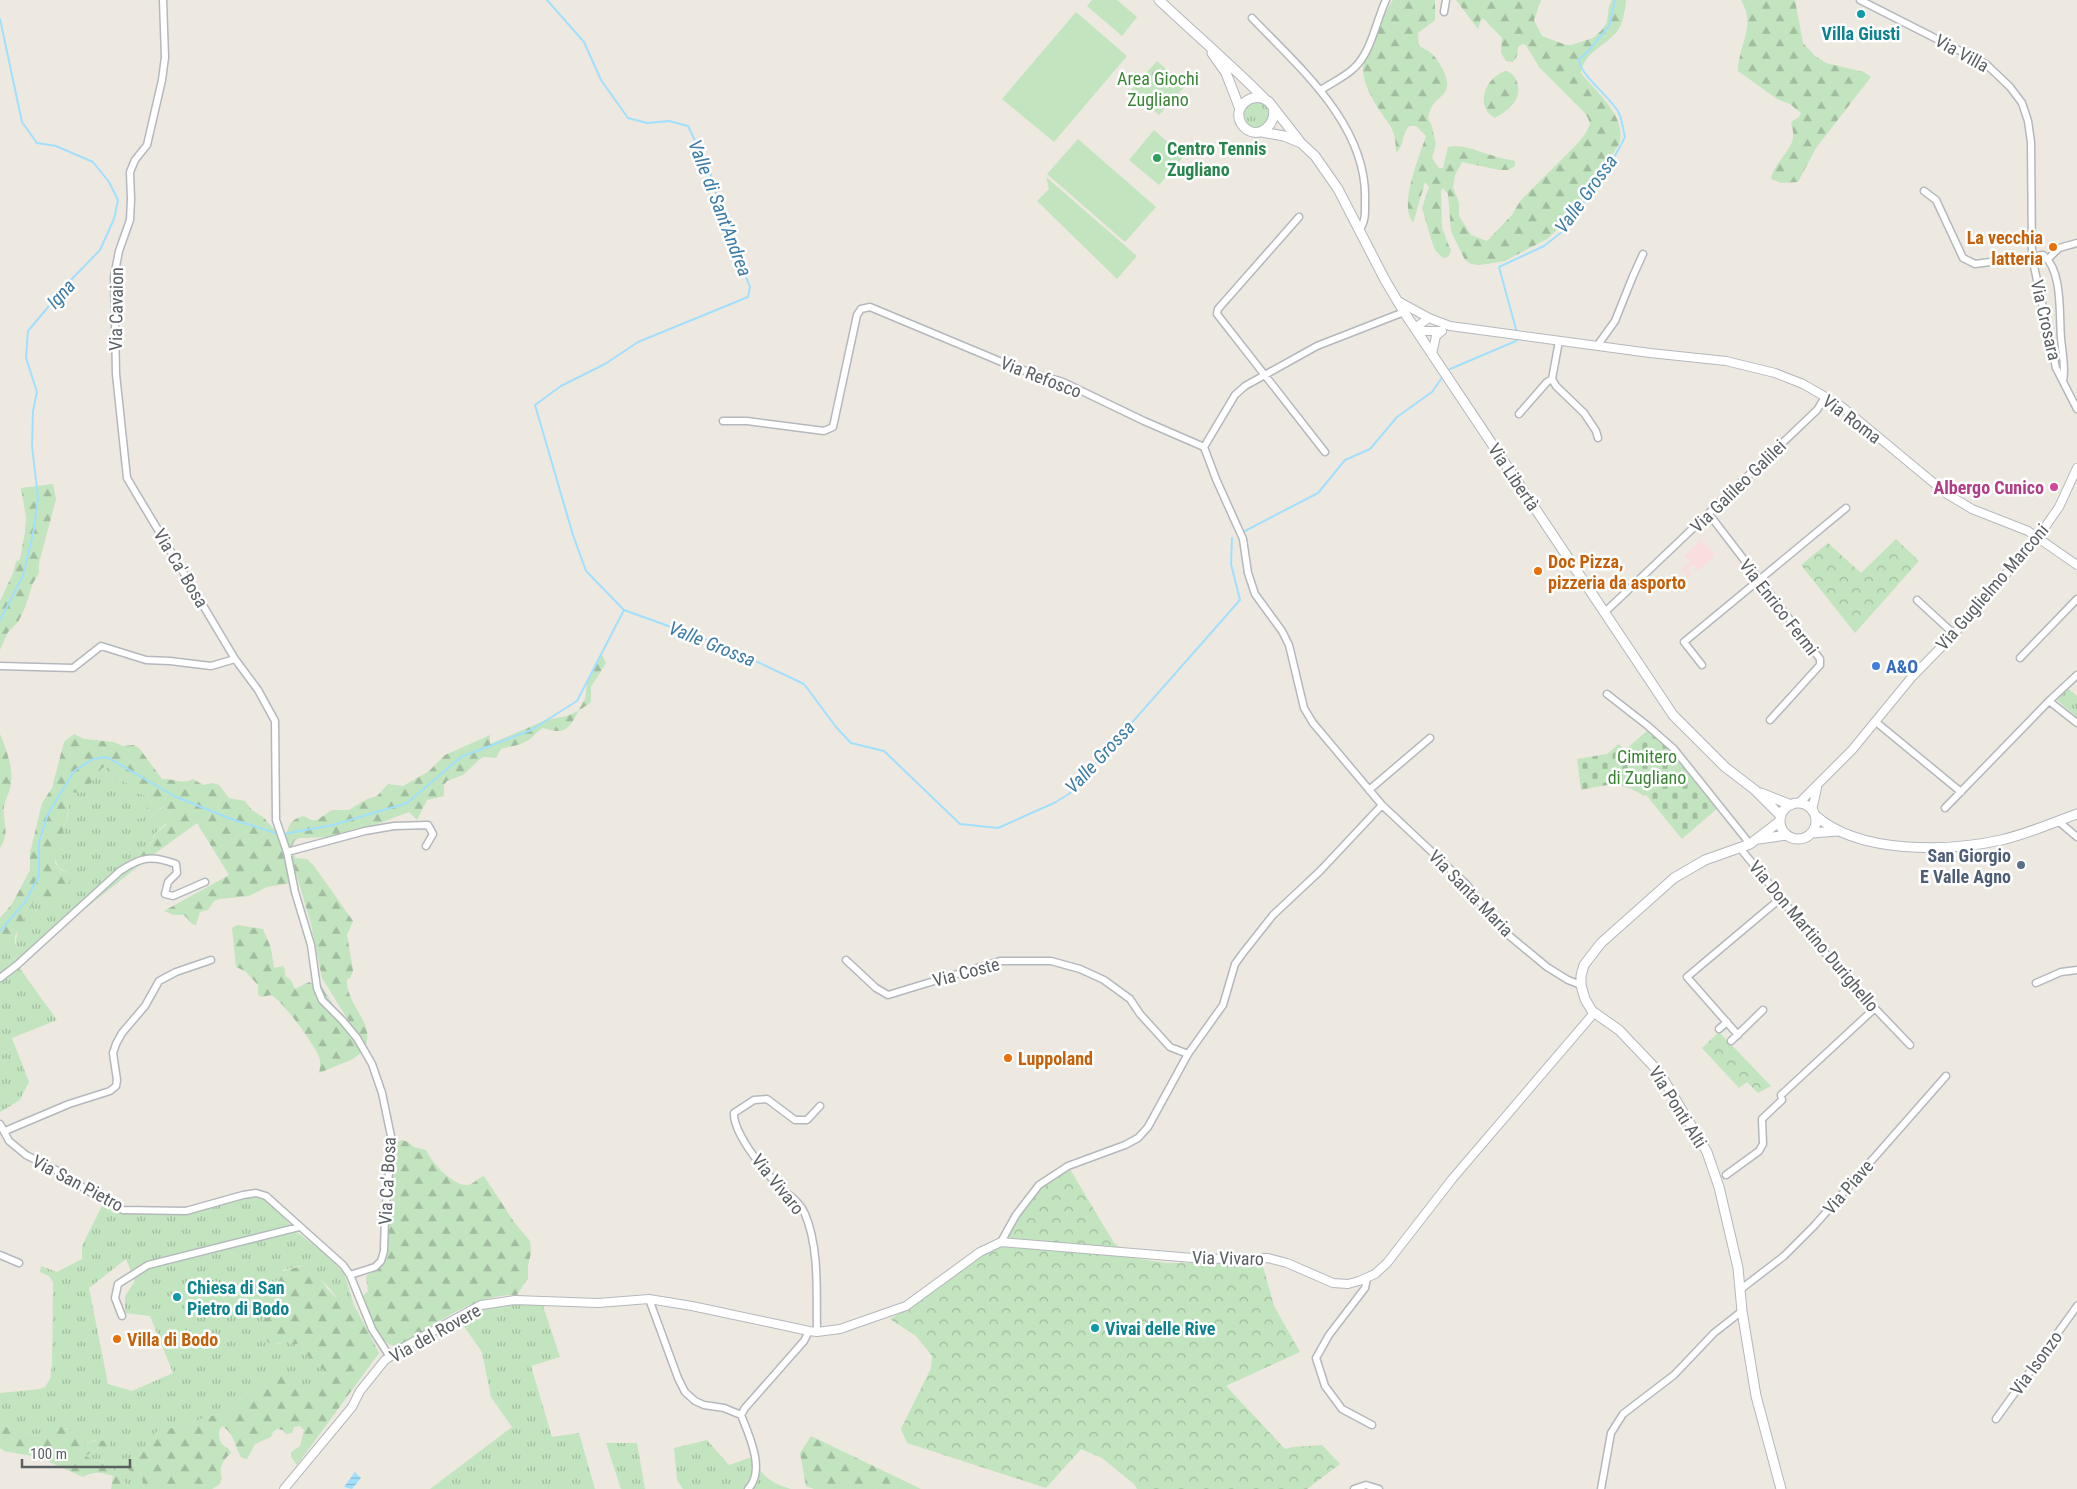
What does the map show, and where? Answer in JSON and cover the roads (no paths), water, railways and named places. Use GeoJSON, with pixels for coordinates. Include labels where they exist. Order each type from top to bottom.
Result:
{"type":"FeatureCollection","features":[{"type":"Feature","properties":{"kind":"main road"},"geometry":{"type":"LineString","coordinates":[[1159,0],[1202,41],[1225,59],[1273,107],[1275,112],[1273,122],[1266,130],[1252,132],[1243,125],[1240,120],[1240,109],[1226,73],[1202,41]]}},
{"type":"Feature","properties":{"kind":"main road"},"geometry":{"type":"LineString","coordinates":[[1240,109],[1246,100],[1252,97],[1264,98]]}},
{"type":"Feature","properties":{"kind":"main road","name":"Via Libertà"},"geometry":{"type":"LineString","coordinates":[[1273,107],[1301,143],[1315,156],[1338,189],[1404,312],[1673,715],[1725,766],[1755,790],[1781,818]]}},
{"type":"Feature","properties":{"kind":"main road","name":"Via Libertà"},"geometry":{"type":"LineString","coordinates":[[1262,132],[1284,136],[1301,143]]}},
{"type":"Feature","properties":{"kind":"main road","name":"Via Libertà"},"geometry":{"type":"LineString","coordinates":[[1755,790],[1795,804]]}},
{"type":"Feature","properties":{"kind":"main road"},"geometry":{"type":"LineString","coordinates":[[1581,986],[1580,976],[1584,965],[1601,943],[1674,878],[1705,860],[1740,848],[1759,839],[1781,818],[1787,807],[1795,804],[1808,806],[1838,831],[1865,840],[1920,848],[2003,840],[2077,814]]}},
{"type":"Feature","properties":{"kind":"main road"},"geometry":{"type":"LineString","coordinates":[[1759,839],[1788,835],[1797,838],[1807,836],[1816,824],[1813,812]]}},
{"type":"Feature","properties":{"kind":"main road"},"geometry":{"type":"LineString","coordinates":[[1781,818],[1784,831],[1788,835]]}},
{"type":"Feature","properties":{"kind":"main road"},"geometry":{"type":"LineString","coordinates":[[1811,833],[1838,831]]}},
{"type":"Feature","properties":{"kind":"main road","name":"Via Ponti Alti"},"geometry":{"type":"LineString","coordinates":[[1581,986],[1594,1013],[1619,1030],[1659,1072],[1707,1152],[1719,1187],[1738,1268],[1742,1311],[1756,1396],[1781,1489]]}},
{"type":"Feature","properties":{"kind":"street","name":"Via Cavaion"},"geometry":{"type":"LineString","coordinates":[[127,478],[116,366],[114,278],[119,251],[130,220],[132,199],[130,172],[135,160],[147,145],[162,80],[165,57],[163,0]]}},
{"type":"Feature","properties":{"kind":"street"},"geometry":{"type":"LineString","coordinates":[[1321,90],[1354,69],[1364,56],[1377,18],[1386,0]]}},
{"type":"Feature","properties":{"kind":"street"},"geometry":{"type":"LineString","coordinates":[[1444,12],[1446,0]]}},
{"type":"Feature","properties":{"kind":"street","name":"Via Villa"},"geometry":{"type":"LineString","coordinates":[[1860,0],[1986,64],[1999,75],[2022,103],[2028,121],[2031,142],[2032,257]]}},
{"type":"Feature","properties":{"kind":"street"},"geometry":{"type":"LineString","coordinates":[[1252,18],[1321,90],[1333,107],[1358,154],[1364,176],[1365,216],[1362,227],[1359,230]]}},
{"type":"Feature","properties":{"kind":"street","name":"Via Crosara"},"geometry":{"type":"LineString","coordinates":[[1924,191],[1936,200],[1963,258],[1970,262],[1975,264],[2043,255],[2048,259],[2058,289],[2063,382]]}},
{"type":"Feature","properties":{"kind":"street"},"geometry":{"type":"LineString","coordinates":[[1300,217],[1218,309],[1218,314],[1325,452]]}},
{"type":"Feature","properties":{"kind":"street"},"geometry":{"type":"LineString","coordinates":[[2048,259],[2059,248],[2077,243]]}},
{"type":"Feature","properties":{"kind":"street"},"geometry":{"type":"LineString","coordinates":[[1597,346],[1616,321],[1643,254]]}},
{"type":"Feature","properties":{"kind":"street","name":"Via Crosara"},"geometry":{"type":"LineString","coordinates":[[2032,257],[2053,354],[2063,382],[2077,408]]}},
{"type":"Feature","properties":{"kind":"street","name":"Via Roma"},"geometry":{"type":"LineString","coordinates":[[1398,301],[1429,318],[1450,326],[1726,361],[1774,373],[1803,384],[1841,406],[1947,494],[1972,509],[2028,531],[2077,566]]}},
{"type":"Feature","properties":{"kind":"street","name":"Via Refosco"},"geometry":{"type":"LineString","coordinates":[[723,421],[747,421],[824,431],[833,427],[857,315],[862,309],[870,307],[1016,368],[1064,382],[1144,421],[1204,446]]}},
{"type":"Feature","properties":{"kind":"street"},"geometry":{"type":"LineString","coordinates":[[1204,446],[1235,395],[1245,386],[1317,346],[1404,312]]}},
{"type":"Feature","properties":{"kind":"street"},"geometry":{"type":"LineString","coordinates":[[1429,318],[1419,325],[1417,332],[1441,331]]}},
{"type":"Feature","properties":{"kind":"street"},"geometry":{"type":"LineString","coordinates":[[1432,354],[1436,336],[1450,326]]}},
{"type":"Feature","properties":{"kind":"street"},"geometry":{"type":"LineString","coordinates":[[1559,341],[1552,379],[1556,386],[1584,413],[1596,431],[1598,438]]}},
{"type":"Feature","properties":{"kind":"street"},"geometry":{"type":"LineString","coordinates":[[1520,414],[1547,382],[1552,379]]}},
{"type":"Feature","properties":{"kind":"street","name":"Via Galileo Galilei"},"geometry":{"type":"LineString","coordinates":[[1604,613],[1817,410],[1825,397]]}},
{"type":"Feature","properties":{"kind":"street","name":"Via Santa Maria"},"geometry":{"type":"LineString","coordinates":[[1204,446],[1216,479],[1243,539],[1248,573],[1255,594],[1282,630],[1289,645],[1304,708],[1313,723],[1382,805],[1467,885],[1500,928],[1547,967],[1581,986]]}},
{"type":"Feature","properties":{"kind":"street","name":"Via Guglielmo Marconi"},"geometry":{"type":"LineString","coordinates":[[1795,804],[1818,786],[1876,722],[1911,678],[1954,634],[2038,538],[2060,507],[2077,468]]}},
{"type":"Feature","properties":{"kind":"street","name":"Via Ca' Bosa"},"geometry":{"type":"LineString","coordinates":[[127,478],[235,659],[258,690],[275,720],[276,820],[287,852],[295,892],[311,945],[317,988],[322,1000],[357,1038],[372,1064],[382,1093],[390,1126],[391,1162],[385,1215],[384,1251],[382,1261],[375,1267],[350,1274]]}},
{"type":"Feature","properties":{"kind":"street"},"geometry":{"type":"LineString","coordinates":[[1702,665],[1684,642],[1846,508]]}},
{"type":"Feature","properties":{"kind":"street","name":"Via Enrico Fermi"},"geometry":{"type":"LineString","coordinates":[[1709,514],[1758,581],[1820,659],[1820,665],[1770,720]]}},
{"type":"Feature","properties":{"kind":"street"},"geometry":{"type":"LineString","coordinates":[[2020,658],[2077,599]]}},
{"type":"Feature","properties":{"kind":"street"},"geometry":{"type":"LineString","coordinates":[[1917,600],[1954,634]]}},
{"type":"Feature","properties":{"kind":"street"},"geometry":{"type":"LineString","coordinates":[[0,666],[73,668],[101,646],[146,660],[211,666],[235,659]]}},
{"type":"Feature","properties":{"kind":"street"},"geometry":{"type":"LineString","coordinates":[[1945,808],[2049,701],[2077,676]]}},
{"type":"Feature","properties":{"kind":"street"},"geometry":{"type":"LineString","coordinates":[[1607,694],[1674,749],[1750,844]]}},
{"type":"Feature","properties":{"kind":"street"},"geometry":{"type":"LineString","coordinates":[[2049,701],[2077,723]]}},
{"type":"Feature","properties":{"kind":"street"},"geometry":{"type":"LineString","coordinates":[[1876,722],[1961,792]]}},
{"type":"Feature","properties":{"kind":"street"},"geometry":{"type":"LineString","coordinates":[[1368,790],[1430,738]]}},
{"type":"Feature","properties":{"kind":"street","name":"Via Guglielmo Marconi"},"geometry":{"type":"LineString","coordinates":[[1813,812],[1818,786]]}},
{"type":"Feature","properties":{"kind":"street"},"geometry":{"type":"LineString","coordinates":[[748,1489],[756,1478],[755,1450],[741,1415],[724,1408],[695,1401],[685,1392],[649,1299],[692,1306],[813,1332],[840,1330],[906,1306],[972,1257],[1001,1242],[1019,1210],[1040,1185],[1068,1166],[1126,1145],[1138,1138],[1148,1127],[1188,1054],[1222,1005],[1236,964],[1253,939],[1273,915],[1320,871],[1382,805]]}},
{"type":"Feature","properties":{"kind":"street"},"geometry":{"type":"LineString","coordinates":[[2058,821],[2077,837]]}},
{"type":"Feature","properties":{"kind":"street"},"geometry":{"type":"LineString","coordinates":[[287,852],[365,830],[394,826],[428,825],[433,834],[426,846]]}},
{"type":"Feature","properties":{"kind":"street","name":"Via Don Martino Durighello"},"geometry":{"type":"LineString","coordinates":[[1740,848],[1844,976],[1910,1045]]}},
{"type":"Feature","properties":{"kind":"street"},"geometry":{"type":"LineString","coordinates":[[0,978],[17,965],[120,871],[138,860],[160,858],[176,864],[177,873],[168,882],[165,894],[173,896],[205,882]]}},
{"type":"Feature","properties":{"kind":"street"},"geometry":{"type":"LineString","coordinates":[[1738,1034],[1687,977],[1781,898]]}},
{"type":"Feature","properties":{"kind":"street"},"geometry":{"type":"LineString","coordinates":[[5,1131],[61,1107],[110,1092],[116,1086],[118,1080],[113,1054],[116,1044],[122,1033],[145,1006],[159,981],[176,972],[210,960]]}},
{"type":"Feature","properties":{"kind":"street","name":"Via Coste"},"geometry":{"type":"LineString","coordinates":[[846,960],[876,988],[888,995],[1000,961],[1051,961],[1080,969],[1104,980],[1130,999],[1140,1014],[1170,1048],[1188,1054]]}},
{"type":"Feature","properties":{"kind":"street"},"geometry":{"type":"LineString","coordinates":[[2036,983],[2062,972],[2077,970]]}},
{"type":"Feature","properties":{"kind":"street"},"geometry":{"type":"LineString","coordinates":[[1726,1175],[1759,1151],[1763,1144],[1762,1119],[1782,1100],[1781,1095],[1874,1009]]}},
{"type":"Feature","properties":{"kind":"street"},"geometry":{"type":"LineString","coordinates":[[1731,1041],[1763,1010]]}},
{"type":"Feature","properties":{"kind":"street","name":"Via Vivaro"},"geometry":{"type":"LineString","coordinates":[[1001,1242],[1205,1259],[1268,1258],[1287,1263],[1333,1284],[1348,1284],[1367,1278],[1375,1274],[1387,1263],[1453,1178],[1594,1013]]}},
{"type":"Feature","properties":{"kind":"street"},"geometry":{"type":"LineString","coordinates":[[1720,1029],[1727,1022]]}},
{"type":"Feature","properties":{"kind":"street","name":"Via Piave"},"geometry":{"type":"LineString","coordinates":[[1741,1289],[1784,1256],[1814,1226],[1946,1076]]}},
{"type":"Feature","properties":{"kind":"street","name":"Via Vivaro"},"geometry":{"type":"LineString","coordinates":[[813,1332],[816,1283],[812,1237],[805,1213],[788,1192],[775,1183],[743,1140],[734,1121],[734,1113],[754,1100],[768,1099],[795,1120],[807,1120],[820,1106]]}},
{"type":"Feature","properties":{"kind":"street","name":"Via San Pietro"},"geometry":{"type":"LineString","coordinates":[[0,1124],[9,1141],[26,1155],[56,1170],[93,1194],[123,1210],[186,1211],[256,1193],[266,1196],[343,1265],[350,1274],[372,1329],[390,1356]]}},
{"type":"Feature","properties":{"kind":"street"},"geometry":{"type":"LineString","coordinates":[[122,1316],[116,1298],[118,1284],[148,1266],[299,1227]]}},
{"type":"Feature","properties":{"kind":"street"},"geometry":{"type":"LineString","coordinates":[[0,1256],[20,1263]]}},
{"type":"Feature","properties":{"kind":"street"},"geometry":{"type":"LineString","coordinates":[[1367,1278],[1365,1288],[1329,1335],[1316,1358],[1325,1386],[1342,1409],[1372,1425]]}},
{"type":"Feature","properties":{"kind":"street","name":"Via del Rovere"},"geometry":{"type":"LineString","coordinates":[[284,1489],[352,1407],[360,1391],[376,1369],[390,1356],[481,1305],[515,1300],[598,1303],[649,1299]]}},
{"type":"Feature","properties":{"kind":"street","name":"Via Isonzo"},"geometry":{"type":"LineString","coordinates":[[1996,1419],[2077,1306]]}},
{"type":"Feature","properties":{"kind":"street"},"geometry":{"type":"LineString","coordinates":[[1601,1489],[1611,1433],[1622,1414],[1674,1375],[1714,1333],[1742,1311]]}},
{"type":"Feature","properties":{"kind":"street"},"geometry":{"type":"LineString","coordinates":[[741,1415],[745,1408],[813,1332]]}},
{"type":"Feature","properties":{"kind":"street"},"geometry":{"type":"LineString","coordinates":[[1354,1489],[1366,1485],[1379,1489]]}},
{"type":"Feature","properties":{"kind":"water"},"geometry":{"type":"Polygon","coordinates":[[[355,1472],[361,1478],[352,1489],[344,1487],[355,1472]]]}},
{"type":"Feature","properties":{"kind":"waterway","name":"Valle di Sant'Andrea"},"geometry":{"type":"LineString","coordinates":[[547,0],[584,42],[601,80],[628,118],[647,123],[669,121],[688,126],[710,172],[724,222],[750,287],[748,297],[638,342],[605,364],[561,386],[535,405],[573,535],[586,571],[624,610],[724,646],[804,684],[836,727],[851,743],[884,751],[960,824],[998,828],[1054,803],[1069,794],[1240,600],[1231,564],[1232,538]]}},
{"type":"Feature","properties":{"kind":"waterway","name":"Valle Grossa"},"geometry":{"type":"LineString","coordinates":[[1517,333],[1499,267],[1544,246],[1563,231],[1609,167],[1625,137],[1619,113],[1590,80],[1579,60],[1609,26],[1615,0]]}},
{"type":"Feature","properties":{"kind":"waterway","name":"Igna"},"geometry":{"type":"LineString","coordinates":[[0,19],[22,122],[37,143],[56,146],[93,162],[109,182],[118,200],[114,219],[100,250],[69,282],[28,331],[26,358],[37,392],[33,411],[32,446],[38,497],[34,529],[23,576],[0,620]]}},
{"type":"Feature","properties":{"kind":"waterway","name":"Valle Grossa"},"geometry":{"type":"LineString","coordinates":[[1450,369],[1516,341],[1517,338]]}},
{"type":"Feature","properties":{"kind":"waterway"},"geometry":{"type":"LineString","coordinates":[[1243,532],[1318,493],[1345,460],[1370,449],[1397,417],[1432,392],[1441,379]]}},
{"type":"Feature","properties":{"kind":"waterway"},"geometry":{"type":"LineString","coordinates":[[284,834],[333,825],[407,803],[461,757],[531,730],[577,701],[624,610]]}},
{"type":"Feature","properties":{"kind":"waterway"},"geometry":{"type":"LineString","coordinates":[[0,931],[25,902],[39,876],[39,842],[48,814],[74,771],[93,759],[107,757],[174,796],[231,819],[279,834]]}},
{"type":"Feature","properties":{"kind":"place","name":"Villa Giusti"},"geometry":{"type":"Point","coordinates":[1861,14]}},
{"type":"Feature","properties":{"kind":"place","name":"Centro Tennis Zugliano"},"geometry":{"type":"Point","coordinates":[1157,158]}},
{"type":"Feature","properties":{"kind":"place","name":"La vecchia latteria"},"geometry":{"type":"Point","coordinates":[2053,247]}},
{"type":"Feature","properties":{"kind":"place","name":"Albergo Cunico"},"geometry":{"type":"Point","coordinates":[2054,487]}},
{"type":"Feature","properties":{"kind":"place","name":"Doc Pizza, pizzeria da asporto"},"geometry":{"type":"Point","coordinates":[1538,571]}},
{"type":"Feature","properties":{"kind":"place","name":"A&O"},"geometry":{"type":"Point","coordinates":[1876,666]}},
{"type":"Feature","properties":{"kind":"place","name":"San Giorgio E Valle Agno"},"geometry":{"type":"Point","coordinates":[2021,865]}},
{"type":"Feature","properties":{"kind":"place","name":"Luppoland"},"geometry":{"type":"Point","coordinates":[1008,1058]}},
{"type":"Feature","properties":{"kind":"place","name":"Chiesa di San Pietro di Bodo"},"geometry":{"type":"Point","coordinates":[177,1297]}},
{"type":"Feature","properties":{"kind":"place","name":"Vivai delle Rive"},"geometry":{"type":"Point","coordinates":[1095,1328]}},
{"type":"Feature","properties":{"kind":"place","name":"Villa di Bodo"},"geometry":{"type":"Point","coordinates":[117,1339]}},
{"type":"Feature","properties":{"kind":"park label","name":"Area Giochi Zugliano"},"geometry":{"type":"Point","coordinates":[1158,88]}},
{"type":"Feature","properties":{"kind":"park label","name":"Cimitero di Zugliano"},"geometry":{"type":"Point","coordinates":[1647,766]}}]}
